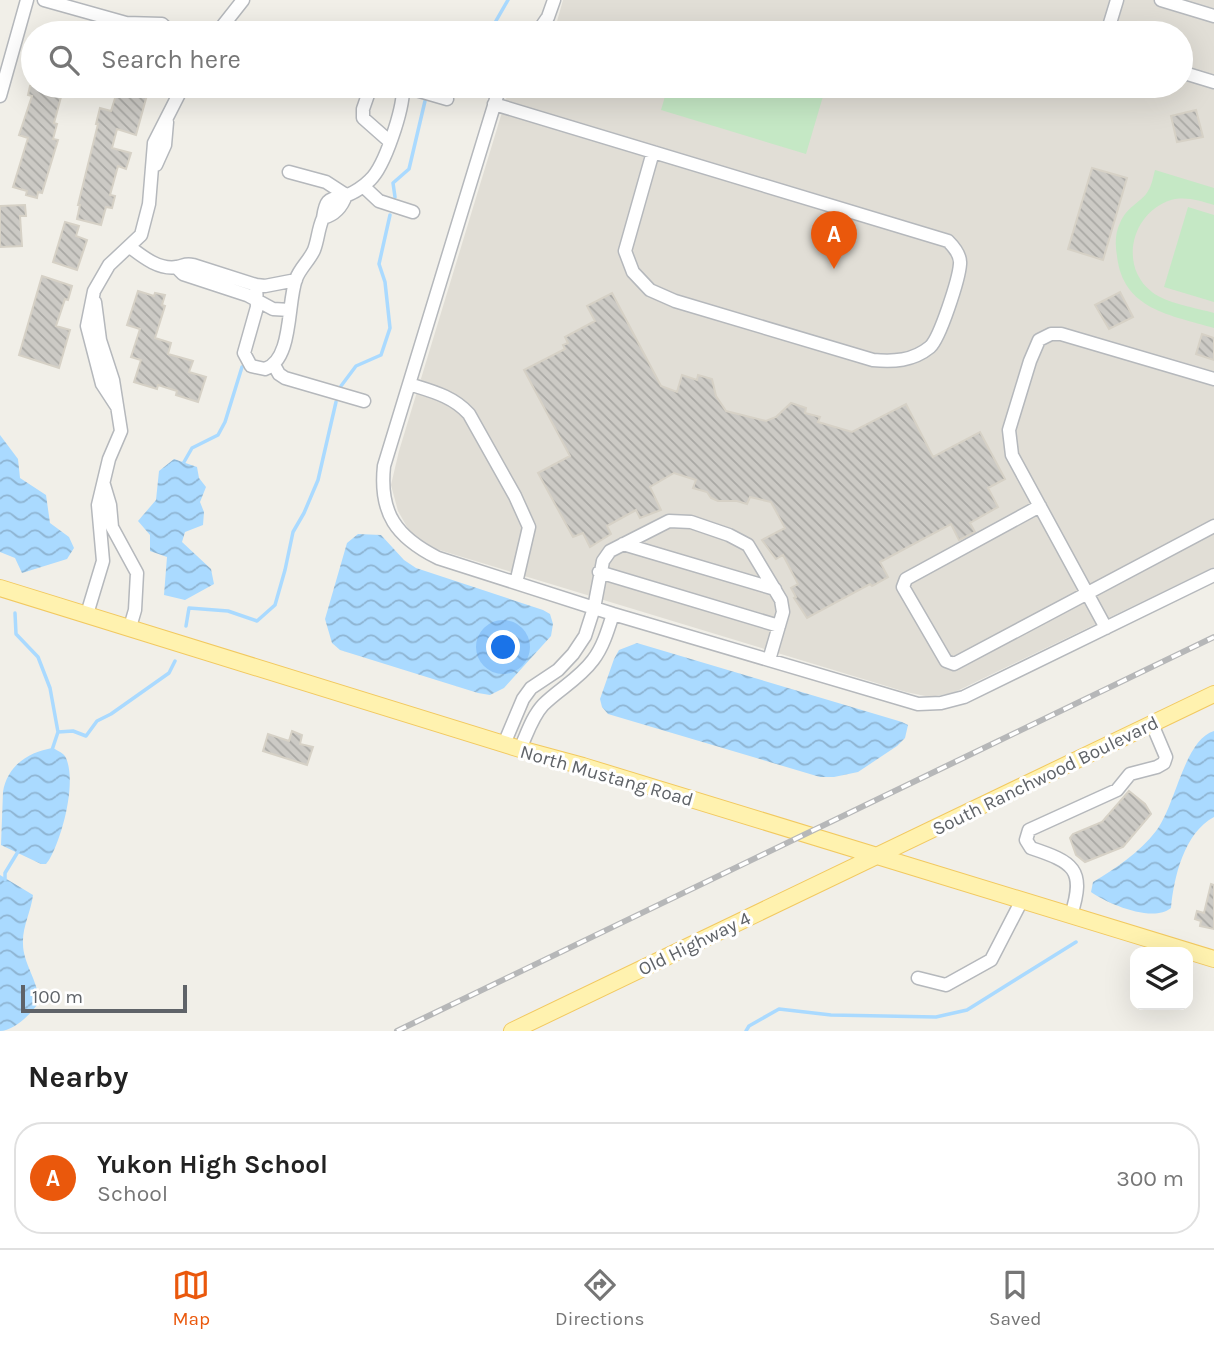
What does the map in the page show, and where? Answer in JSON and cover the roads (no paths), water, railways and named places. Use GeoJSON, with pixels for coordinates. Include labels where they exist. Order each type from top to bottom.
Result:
{"type":"FeatureCollection","features":[{"type":"Feature","properties":{"kind":"main road","name":"North Mustang Road"},"geometry":{"type":"LineString","coordinates":[[0,588],[1214,959]]}},
{"type":"Feature","properties":{"kind":"main road","name":"South Ranchwood Boulevard"},"geometry":{"type":"LineString","coordinates":[[877,856],[1214,694]]}},
{"type":"Feature","properties":{"kind":"main road","name":"Old Highway 4"},"geometry":{"type":"LineString","coordinates":[[512,1031],[877,856]]}},
{"type":"Feature","properties":{"kind":"street"},"geometry":{"type":"LineString","coordinates":[[21,21],[27,0]]}},
{"type":"Feature","properties":{"kind":"street"},"geometry":{"type":"LineString","coordinates":[[44,0],[119,21]]}},
{"type":"Feature","properties":{"kind":"street"},"geometry":{"type":"LineString","coordinates":[[226,21],[243,0]]}},
{"type":"Feature","properties":{"kind":"street"},"geometry":{"type":"LineString","coordinates":[[545,21],[554,0]]}},
{"type":"Feature","properties":{"kind":"street"},"geometry":{"type":"LineString","coordinates":[[1111,21],[1117,0]]}},
{"type":"Feature","properties":{"kind":"street"},"geometry":{"type":"LineString","coordinates":[[1161,0],[1214,16]]}},
{"type":"Feature","properties":{"kind":"street"},"geometry":{"type":"LineString","coordinates":[[0,96],[21,21]]}},
{"type":"Feature","properties":{"kind":"street"},"geometry":{"type":"LineString","coordinates":[[1193,76],[1214,82]]}},
{"type":"Feature","properties":{"kind":"street"},"geometry":{"type":"LineString","coordinates":[[87,614],[103,561],[98,505],[103,481],[121,431],[117,407],[102,384],[100,356],[87,326],[94,291],[109,265],[141,235],[149,204],[154,143],[177,98]]}},
{"type":"Feature","properties":{"kind":"street"},"geometry":{"type":"LineString","coordinates":[[367,98],[363,118],[389,141]]}},
{"type":"Feature","properties":{"kind":"street"},"geometry":{"type":"LineString","coordinates":[[256,285],[258,300],[244,353],[247,362],[255,368],[265,369],[274,365],[279,358],[288,330],[296,280],[314,250],[324,207],[337,196],[346,195],[363,186],[379,169],[400,111],[398,98]]}},
{"type":"Feature","properties":{"kind":"street"},"geometry":{"type":"LineString","coordinates":[[496,98],[384,466],[382,488],[387,512],[409,540],[423,551],[613,614],[918,704],[941,704],[964,697],[1214,575]]}},
{"type":"Feature","properties":{"kind":"street"},"geometry":{"type":"LineString","coordinates":[[494,104],[948,241],[957,251],[961,262],[943,324],[932,346],[915,357],[894,362],[873,360],[675,301],[650,290],[633,272],[625,251],[653,152]]}},
{"type":"Feature","properties":{"kind":"street"},"geometry":{"type":"LineString","coordinates":[[289,172],[326,182],[346,195]]}},
{"type":"Feature","properties":{"kind":"street"},"geometry":{"type":"LineString","coordinates":[[363,186],[379,201],[413,212]]}},
{"type":"Feature","properties":{"kind":"street"},"geometry":{"type":"LineString","coordinates":[[130,247],[152,262],[176,267],[193,265],[256,285],[265,286],[296,280]]}},
{"type":"Feature","properties":{"kind":"street"},"geometry":{"type":"LineString","coordinates":[[176,267],[183,274],[258,300],[273,309],[290,310]]}},
{"type":"Feature","properties":{"kind":"street"},"geometry":{"type":"LineString","coordinates":[[1106,628],[1012,455],[1009,430],[1039,340],[1051,334],[1061,334],[1214,379]]}},
{"type":"Feature","properties":{"kind":"street"},"geometry":{"type":"LineString","coordinates":[[274,365],[285,378],[364,401]]}},
{"type":"Feature","properties":{"kind":"street"},"geometry":{"type":"LineString","coordinates":[[409,384],[459,403],[469,414],[515,496],[529,527],[527,546],[516,583]]}},
{"type":"Feature","properties":{"kind":"street"},"geometry":{"type":"LineString","coordinates":[[103,481],[110,505],[112,527],[137,573],[135,610],[130,627]]}},
{"type":"Feature","properties":{"kind":"street"},"geometry":{"type":"LineString","coordinates":[[1040,506],[906,579],[903,587],[946,661],[954,664],[1214,526]]}},
{"type":"Feature","properties":{"kind":"street"},"geometry":{"type":"LineString","coordinates":[[504,744],[523,699],[531,688],[558,670],[585,636],[594,608],[599,572],[610,551],[668,521],[691,522],[729,535],[748,545],[781,600],[783,612],[769,660]]}},
{"type":"Feature","properties":{"kind":"street"},"geometry":{"type":"LineString","coordinates":[[102,541],[117,538]]}},
{"type":"Feature","properties":{"kind":"street"},"geometry":{"type":"LineString","coordinates":[[623,544],[775,589]]}},
{"type":"Feature","properties":{"kind":"street"},"geometry":{"type":"LineString","coordinates":[[599,572],[779,626]]}},
{"type":"Feature","properties":{"kind":"street"},"geometry":{"type":"LineString","coordinates":[[520,749],[532,720],[543,705],[577,679],[593,660],[604,641],[613,614]]}},
{"type":"Feature","properties":{"kind":"street"},"geometry":{"type":"LineString","coordinates":[[1071,915],[1079,882],[1062,858],[1031,848],[1026,840],[1029,830],[1117,790],[1130,774],[1164,763],[1166,757],[1152,724]]}},
{"type":"Feature","properties":{"kind":"street"},"geometry":{"type":"LineString","coordinates":[[918,978],[946,985],[991,960],[1022,900]]}},
{"type":"Feature","properties":{"kind":"water"},"geometry":{"type":"Polygon","coordinates":[[[0,435],[18,459],[20,478],[46,495],[50,523],[69,537],[74,548],[67,559],[22,573],[15,558],[0,552],[0,435]]]}},
{"type":"Feature","properties":{"kind":"water"},"geometry":{"type":"Polygon","coordinates":[[[174,459],[197,467],[199,478],[206,487],[200,502],[204,512],[203,525],[185,532],[182,542],[211,569],[214,584],[185,600],[164,595],[167,557],[150,551],[150,535],[138,521],[156,500],[159,471],[174,459]]]}},
{"type":"Feature","properties":{"kind":"water"},"geometry":{"type":"Polygon","coordinates":[[[358,534],[381,535],[404,560],[416,568],[543,610],[550,614],[553,624],[551,636],[504,688],[490,695],[340,650],[332,643],[325,619],[347,543],[358,534]]]}},
{"type":"Feature","properties":{"kind":"water"},"geometry":{"type":"Polygon","coordinates":[[[637,643],[902,722],[908,725],[905,738],[858,772],[820,777],[608,714],[600,699],[614,659],[619,650],[637,643]]]}},
{"type":"Feature","properties":{"kind":"water"},"geometry":{"type":"Polygon","coordinates":[[[1214,731],[1214,817],[1195,834],[1182,857],[1171,908],[1153,914],[1142,913],[1108,902],[1091,892],[1093,882],[1127,860],[1156,831],[1195,747],[1214,731]]]}},
{"type":"Feature","properties":{"kind":"water"},"geometry":{"type":"Polygon","coordinates":[[[53,748],[66,758],[70,781],[69,795],[63,825],[54,850],[46,864],[41,864],[1,845],[3,792],[9,775],[20,762],[35,753],[53,748]]]}},
{"type":"Feature","properties":{"kind":"water"},"geometry":{"type":"Polygon","coordinates":[[[0,875],[33,895],[23,944],[39,1002],[17,1025],[0,1031],[0,875]]]}},
{"type":"Feature","properties":{"kind":"waterway"},"geometry":{"type":"LineString","coordinates":[[496,21],[508,0]]}},
{"type":"Feature","properties":{"kind":"waterway"},"geometry":{"type":"LineString","coordinates":[[395,197],[393,183],[409,169],[425,101]]}},
{"type":"Feature","properties":{"kind":"waterway"},"geometry":{"type":"LineString","coordinates":[[341,386],[356,366],[381,355],[390,328],[385,282],[379,264],[390,215]]}},
{"type":"Feature","properties":{"kind":"waterway"},"geometry":{"type":"LineString","coordinates":[[184,462],[192,448],[218,435],[225,422],[242,367]]}},
{"type":"Feature","properties":{"kind":"waterway"},"geometry":{"type":"LineString","coordinates":[[186,626],[189,608],[228,611],[257,621],[275,605],[293,532],[318,480],[336,402]]}},
{"type":"Feature","properties":{"kind":"waterway"},"geometry":{"type":"LineString","coordinates":[[15,613],[16,634],[38,657],[50,688],[58,732],[51,753]]}},
{"type":"Feature","properties":{"kind":"waterway"},"geometry":{"type":"LineString","coordinates":[[58,732],[73,731],[86,736],[97,721],[169,673],[175,661]]}},
{"type":"Feature","properties":{"kind":"waterway"},"geometry":{"type":"LineString","coordinates":[[5,880],[5,873],[19,850]]}},
{"type":"Feature","properties":{"kind":"waterway"},"geometry":{"type":"LineString","coordinates":[[746,1031],[749,1026],[779,1009],[831,1015],[936,1017],[967,1010],[1076,942]]}},
{"type":"Feature","properties":{"kind":"railway"},"geometry":{"type":"LineString","coordinates":[[397,1031],[1214,637]]}},
{"type":"Feature","properties":{"kind":"place","name":"Yukon High School"},"geometry":{"type":"Point","coordinates":[834,269]}}]}
